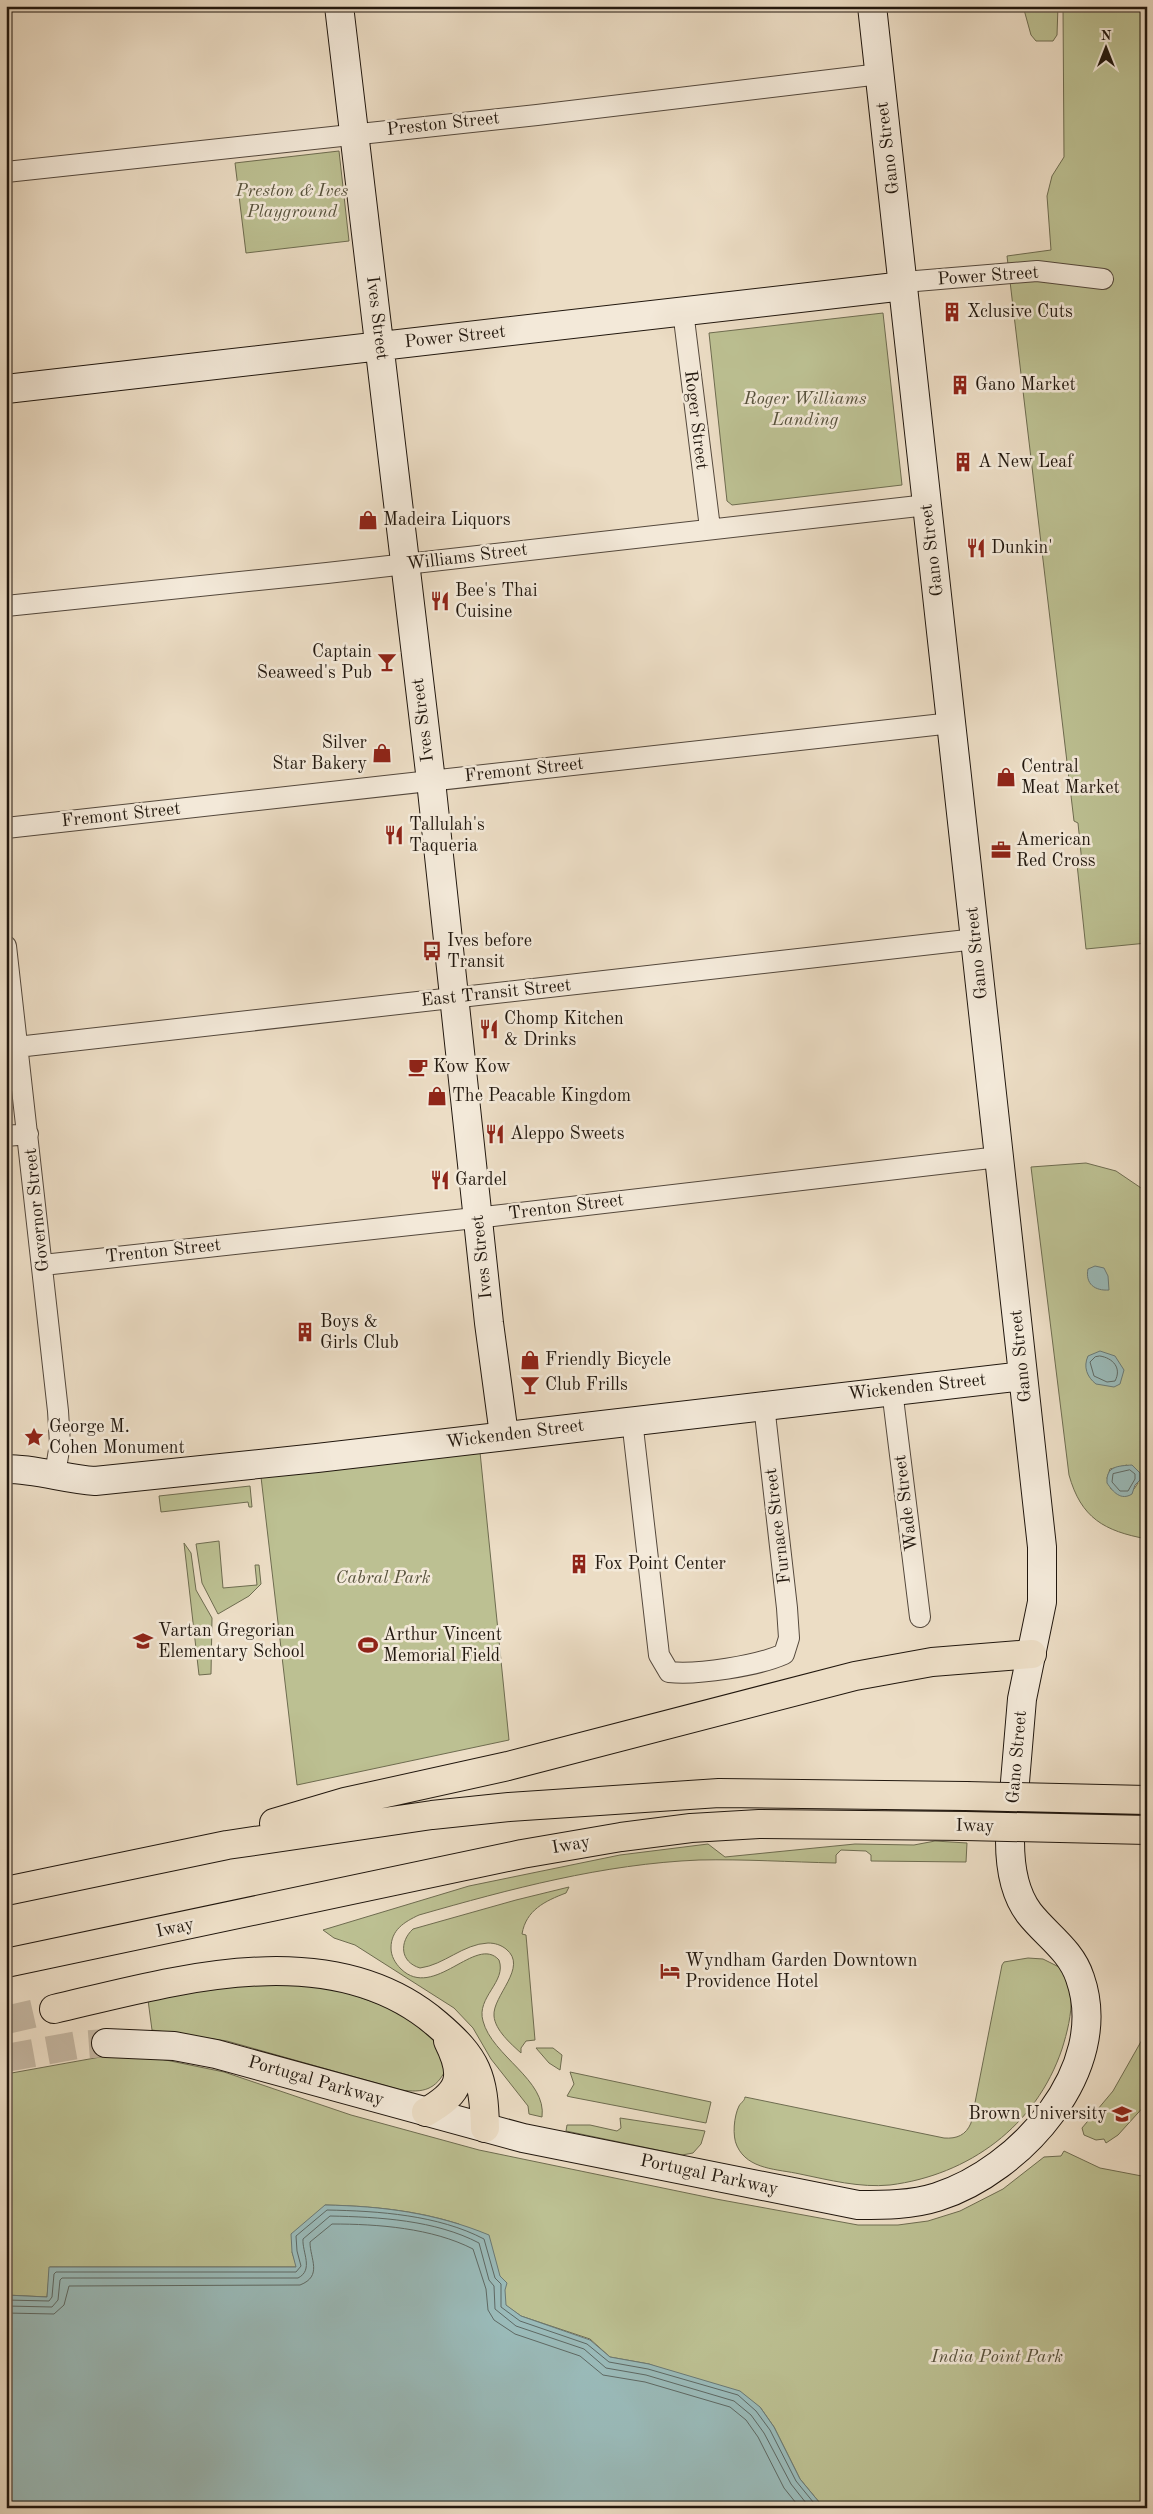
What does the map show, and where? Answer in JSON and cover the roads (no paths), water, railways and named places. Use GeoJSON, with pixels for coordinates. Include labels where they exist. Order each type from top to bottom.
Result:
{"type":"FeatureCollection","features":[{"type":"Feature","properties":{"kind":"highway"},"geometry":{"type":"LineString","coordinates":[[143,1862],[345,1802],[508,1766],[855,1676],[932,1662],[1032,1654]]}},
{"type":"Feature","properties":{"kind":"highway","name":"Iway"},"geometry":{"type":"LineString","coordinates":[[6,1891],[227,1845],[432,1815],[553,1803],[752,1793],[1147,1800]]}},
{"type":"Feature","properties":{"kind":"highway","name":"Iway"},"geometry":{"type":"LineString","coordinates":[[6,1963],[547,1849],[655,1832],[777,1824],[1147,1830]]}},
{"type":"Feature","properties":{"kind":"highway"},"geometry":{"type":"LineString","coordinates":[[6,1980],[309,1900]]}},
{"type":"Feature","properties":{"kind":"highway"},"geometry":{"type":"LineString","coordinates":[[54,2009],[192,1977],[236,1972],[286,1972],[332,1977],[373,1987],[413,2005],[442,2028],[468,2054],[475,2065],[482,2087],[485,2128]]}},
{"type":"Feature","properties":{"kind":"highway"},"geometry":{"type":"LineString","coordinates":[[426,2112],[439,2105],[453,2092],[459,2075],[456,2057],[442,2028]]}},
{"type":"Feature","properties":{"kind":"street","name":"Ives Street"},"geometry":{"type":"LineString","coordinates":[[339,6],[353,133],[381,345],[477,1217],[504,1435]]}},
{"type":"Feature","properties":{"kind":"street","name":"Gano Street"},"geometry":{"type":"LineString","coordinates":[[872,6],[976,939],[1042,1561],[1042,1602],[1022,1699],[1010,1841],[1012,1871],[1020,1898]]}},
{"type":"Feature","properties":{"kind":"street","name":"Preston Street"},"geometry":{"type":"LineString","coordinates":[[6,172],[353,133],[537,115],[880,74]]}},
{"type":"Feature","properties":{"kind":"street","name":"Power Street"},"geometry":{"type":"LineString","coordinates":[[6,390],[904,284],[1038,270],[1102,279]]}},
{"type":"Feature","properties":{"kind":"street","name":"Roger Street"},"geometry":{"type":"LineString","coordinates":[[683,311],[710,528]]}},
{"type":"Feature","properties":{"kind":"street","name":"Williams Street"},"geometry":{"type":"LineString","coordinates":[[6,606],[405,564],[927,504]]}},
{"type":"Feature","properties":{"kind":"street","name":"Fremont Street"},"geometry":{"type":"LineString","coordinates":[[6,828],[952,723]]}},
{"type":"Feature","properties":{"kind":"street","name":"East Transit Street"},"geometry":{"type":"LineString","coordinates":[[17,1047],[976,939]]}},
{"type":"Feature","properties":{"kind":"street","name":"Governor Street"},"geometry":{"type":"LineString","coordinates":[[7,956],[43,1264],[60,1444],[55,1474]]}},
{"type":"Feature","properties":{"kind":"street"},"geometry":{"type":"LineString","coordinates":[[6,1136],[28,1134]]}},
{"type":"Feature","properties":{"kind":"street","name":"Trenton Street"},"geometry":{"type":"LineString","coordinates":[[43,1264],[477,1217],[999,1157]]}},
{"type":"Feature","properties":{"kind":"street","name":"Wickenden Street"},"geometry":{"type":"LineString","coordinates":[[6,1469],[32,1469],[77,1480],[95,1481],[311,1459],[632,1420],[1023,1376]]}},
{"type":"Feature","properties":{"kind":"street","name":"Wade Street"},"geometry":{"type":"LineString","coordinates":[[892,1390],[920,1618]]}},
{"type":"Feature","properties":{"kind":"street","name":"Furnace Street"},"geometry":{"type":"LineString","coordinates":[[632,1420],[659,1655],[668,1672],[700,1672],[772,1660],[784,1654],[787,1647],[787,1608],[764,1405]]}},
{"type":"Feature","properties":{"kind":"street","name":"Portugal Parkway"},"geometry":{"type":"LineString","coordinates":[[106,2043],[174,2046],[216,2054],[485,2128],[845,2203],[914,2203],[952,2192],[968,2185],[1003,2162],[1042,2124],[1070,2080],[1084,2038],[1087,2004],[1080,1976],[1069,1955],[1033,1918],[1020,1898]]}},
{"type":"Feature","properties":{"kind":"water"},"geometry":{"type":"Polygon","coordinates":[[[1095,1266],[1104,1268],[1108,1276],[1109,1290],[1092,1286],[1087,1274],[1088,1269],[1095,1266]]]}},
{"type":"Feature","properties":{"kind":"water"},"geometry":{"type":"Polygon","coordinates":[[[1100,1351],[1115,1356],[1124,1370],[1120,1384],[1114,1387],[1096,1384],[1090,1378],[1087,1371],[1088,1356],[1100,1351]]]}},
{"type":"Feature","properties":{"kind":"water"},"geometry":{"type":"Polygon","coordinates":[[[1132,1465],[1140,1473],[1140,1480],[1135,1485],[1132,1494],[1121,1496],[1107,1483],[1107,1477],[1114,1468],[1132,1465]]]}},
{"type":"Feature","properties":{"kind":"water"},"geometry":{"type":"Polygon","coordinates":[[[325,2205],[367,2207],[408,2212],[449,2221],[489,2235],[500,2276],[507,2283],[505,2290],[506,2305],[521,2316],[590,2340],[610,2357],[649,2364],[740,2391],[760,2407],[774,2427],[800,2479],[824,2508],[6,2508],[6,2295],[47,2297],[49,2267],[296,2267],[292,2252],[291,2234],[325,2205]]]}},
{"type":"Feature","properties":{"kind":"tunnel"},"geometry":{"type":"LineString","coordinates":[[6,2020],[54,2009]]}},
{"type":"Feature","properties":{"kind":"tunnel"},"geometry":{"type":"LineString","coordinates":[[6,2058],[78,2045],[106,2043]]}},
{"type":"Feature","properties":{"kind":"place","name":"Xclusive Cuts"},"geometry":{"type":"Point","coordinates":[952,312]}},
{"type":"Feature","properties":{"kind":"place","name":"Gano Market"},"geometry":{"type":"Point","coordinates":[960,385]}},
{"type":"Feature","properties":{"kind":"place","name":"A New Leaf"},"geometry":{"type":"Point","coordinates":[963,462]}},
{"type":"Feature","properties":{"kind":"place","name":"Madeira Liquors"},"geometry":{"type":"Point","coordinates":[368,520]}},
{"type":"Feature","properties":{"kind":"place","name":"Dunkin'"},"geometry":{"type":"Point","coordinates":[976,548]}},
{"type":"Feature","properties":{"kind":"place","name":"Bee's Thai Cuisine"},"geometry":{"type":"Point","coordinates":[440,601]}},
{"type":"Feature","properties":{"kind":"place","name":"Captain Seaweed's Pub"},"geometry":{"type":"Point","coordinates":[387,662]}},
{"type":"Feature","properties":{"kind":"place","name":"Silver Star Bakery"},"geometry":{"type":"Point","coordinates":[382,753]}},
{"type":"Feature","properties":{"kind":"place","name":"Central Meat Market"},"geometry":{"type":"Point","coordinates":[1006,777]}},
{"type":"Feature","properties":{"kind":"place","name":"Tallulah's Taqueria"},"geometry":{"type":"Point","coordinates":[394,835]}},
{"type":"Feature","properties":{"kind":"place","name":"American Red Cross"},"geometry":{"type":"Point","coordinates":[1001,850]}},
{"type":"Feature","properties":{"kind":"place","name":"Ives before Transit"},"geometry":{"type":"Point","coordinates":[432,951]}},
{"type":"Feature","properties":{"kind":"place","name":"Chomp Kitchen & Drinks"},"geometry":{"type":"Point","coordinates":[489,1029]}},
{"type":"Feature","properties":{"kind":"place","name":"Kow Kow"},"geometry":{"type":"Point","coordinates":[418,1067]}},
{"type":"Feature","properties":{"kind":"place","name":"The Peacable Kingdom"},"geometry":{"type":"Point","coordinates":[437,1096]}},
{"type":"Feature","properties":{"kind":"place","name":"Aleppo Sweets"},"geometry":{"type":"Point","coordinates":[495,1134]}},
{"type":"Feature","properties":{"kind":"place","name":"Gardel"},"geometry":{"type":"Point","coordinates":[440,1180]}},
{"type":"Feature","properties":{"kind":"place","name":"Boys & Girls Club"},"geometry":{"type":"Point","coordinates":[305,1332]}},
{"type":"Feature","properties":{"kind":"place","name":"Friendly Bicycle"},"geometry":{"type":"Point","coordinates":[530,1360]}},
{"type":"Feature","properties":{"kind":"place","name":"Club Frills"},"geometry":{"type":"Point","coordinates":[530,1385]}},
{"type":"Feature","properties":{"kind":"place","name":"George M. Cohen Monument"},"geometry":{"type":"Point","coordinates":[34,1437]}},
{"type":"Feature","properties":{"kind":"place","name":"Fox Point Center"},"geometry":{"type":"Point","coordinates":[579,1564]}},
{"type":"Feature","properties":{"kind":"place","name":"Vartan Gregorian Elementary School"},"geometry":{"type":"Point","coordinates":[143,1641]}},
{"type":"Feature","properties":{"kind":"place","name":"Arthur Vincent Memorial Field"},"geometry":{"type":"Point","coordinates":[368,1645]}},
{"type":"Feature","properties":{"kind":"place","name":"Wyndham Garden Downtown Providence Hotel"},"geometry":{"type":"Point","coordinates":[670,1971]}},
{"type":"Feature","properties":{"kind":"place","name":"Brown University"},"geometry":{"type":"Point","coordinates":[1122,2114]}},
{"type":"Feature","properties":{"kind":"park label","name":"Preston & Ives Playground"},"geometry":{"type":"Point","coordinates":[292,201]}},
{"type":"Feature","properties":{"kind":"park label","name":"Roger Williams Landing"},"geometry":{"type":"Point","coordinates":[805,409]}},
{"type":"Feature","properties":{"kind":"park label","name":"Cabral Park"},"geometry":{"type":"Point","coordinates":[383,1578]}},
{"type":"Feature","properties":{"kind":"park label","name":"India Point Park"},"geometry":{"type":"Point","coordinates":[997,2357]}}]}
